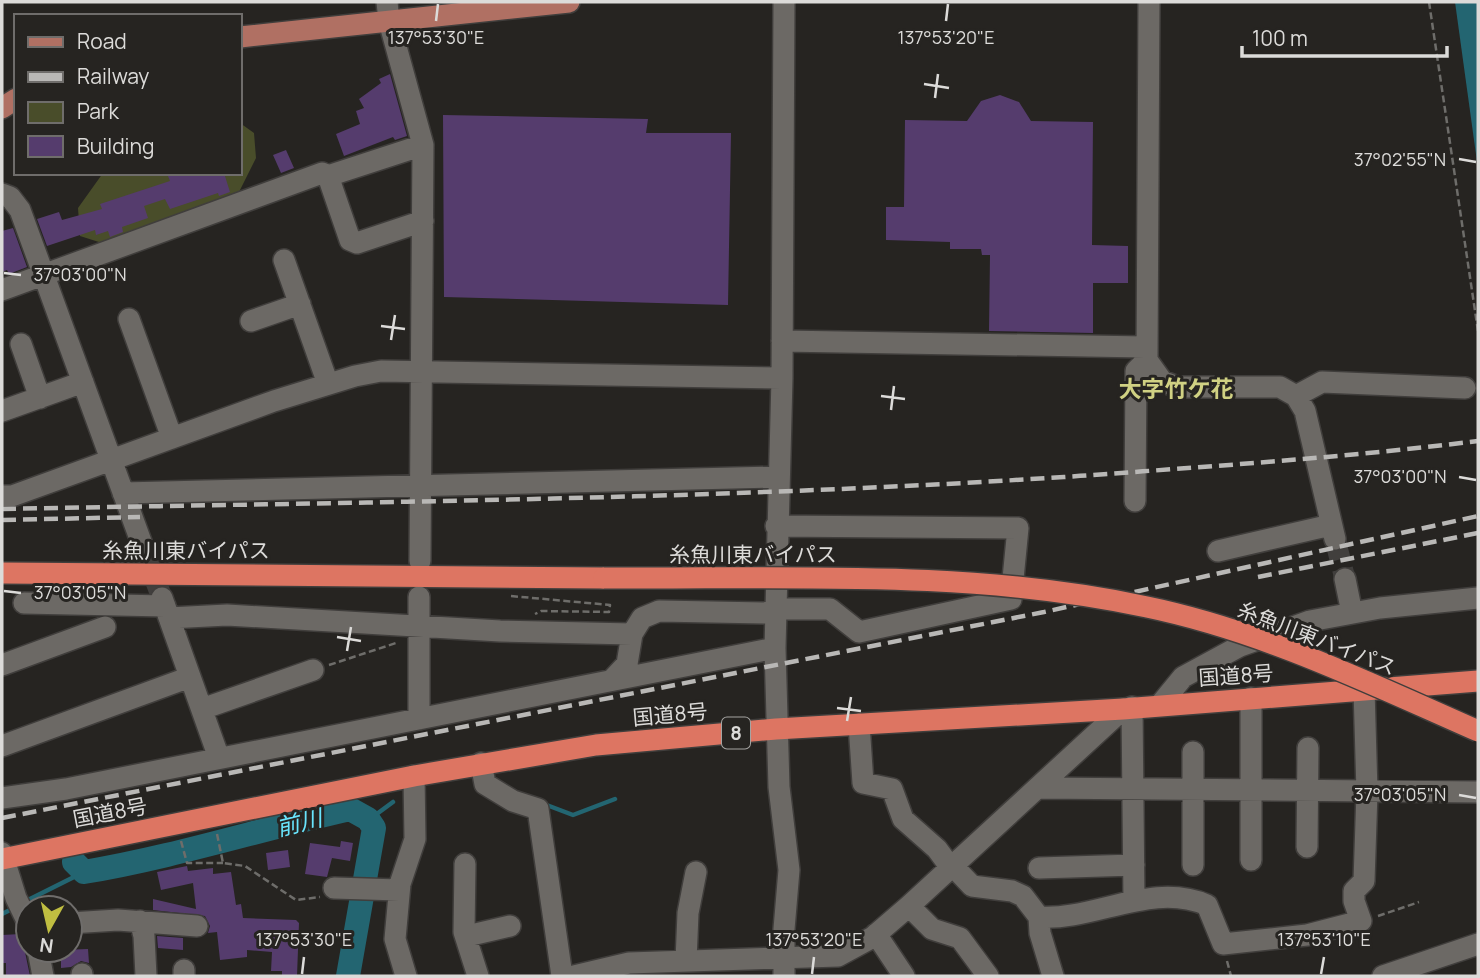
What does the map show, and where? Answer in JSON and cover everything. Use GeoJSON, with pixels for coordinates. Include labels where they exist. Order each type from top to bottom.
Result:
{"type":"FeatureCollection","features":[{"type":"Feature","properties":{"kind":"highway","name":"糸魚川東バイパス"},"geometry":{"type":"LineString","coordinates":[[2,573],[869,579],[1026,589],[1102,598],[1187,617],[1278,646],[1478,732]]}},
{"type":"Feature","properties":{"kind":"highway","name":"国道8号"},"geometry":{"type":"LineString","coordinates":[[2,857],[481,763],[596,745],[776,729],[1127,708],[1478,681]]}},
{"type":"Feature","properties":{"kind":"main road"},"geometry":{"type":"LineString","coordinates":[[242,37],[388,11],[565,2]]}},
{"type":"Feature","properties":{"kind":"street"},"geometry":{"type":"LineString","coordinates":[[784,968],[789,859],[779,788],[775,648],[776,526],[782,377],[785,2]]}},
{"type":"Feature","properties":{"kind":"street"},"geometry":{"type":"LineString","coordinates":[[1135,501],[1136,371],[1146,353],[1149,2]]}},
{"type":"Feature","properties":{"kind":"street"},"geometry":{"type":"LineString","coordinates":[[388,11],[423,145],[420,561]]}},
{"type":"Feature","properties":{"kind":"street"},"geometry":{"type":"LineString","coordinates":[[2,290],[321,173],[328,176],[423,145]]}},
{"type":"Feature","properties":{"kind":"street"},"geometry":{"type":"LineString","coordinates":[[328,176],[350,240],[357,243],[423,221]]}},
{"type":"Feature","properties":{"kind":"street"},"geometry":{"type":"LineString","coordinates":[[2,194],[10,197],[20,209],[144,547]]}},
{"type":"Feature","properties":{"kind":"street"},"geometry":{"type":"LineString","coordinates":[[284,260],[328,384]]}},
{"type":"Feature","properties":{"kind":"street"},"geometry":{"type":"LineString","coordinates":[[251,321],[300,304]]}},
{"type":"Feature","properties":{"kind":"street"},"geometry":{"type":"LineString","coordinates":[[129,319],[172,438]]}},
{"type":"Feature","properties":{"kind":"street"},"geometry":{"type":"LineString","coordinates":[[782,341],[1146,353]]}},
{"type":"Feature","properties":{"kind":"street"},"geometry":{"type":"LineString","coordinates":[[21,344],[40,398]]}},
{"type":"Feature","properties":{"kind":"street"},"geometry":{"type":"LineString","coordinates":[[1146,353],[1162,381],[1177,387],[1280,387],[1296,396],[1305,411],[1333,532],[1218,551]]}},
{"type":"Feature","properties":{"kind":"street"},"geometry":{"type":"LineString","coordinates":[[2,496],[12,496],[328,384],[381,372],[782,377]]}},
{"type":"Feature","properties":{"kind":"street"},"geometry":{"type":"LineString","coordinates":[[2,411],[83,382]]}},
{"type":"Feature","properties":{"kind":"street"},"geometry":{"type":"LineString","coordinates":[[1296,396],[1322,383],[1465,388]]}},
{"type":"Feature","properties":{"kind":"street"},"geometry":{"type":"LineString","coordinates":[[123,493],[779,477]]}},
{"type":"Feature","properties":{"kind":"street"},"geometry":{"type":"LineString","coordinates":[[612,680],[627,664],[632,634],[642,618],[659,611],[765,613],[776,609],[830,609],[859,632],[1011,599],[1018,528],[776,526]]}},
{"type":"Feature","properties":{"kind":"street"},"geometry":{"type":"LineString","coordinates":[[1345,579],[1352,613]]}},
{"type":"Feature","properties":{"kind":"street"},"geometry":{"type":"LineString","coordinates":[[419,597],[419,719]]}},
{"type":"Feature","properties":{"kind":"street"},"geometry":{"type":"LineString","coordinates":[[1160,705],[1183,677],[1240,646],[1310,621],[1478,597]]}},
{"type":"Feature","properties":{"kind":"street"},"geometry":{"type":"LineString","coordinates":[[24,603],[165,607],[227,615],[419,629],[632,634]]}},
{"type":"Feature","properties":{"kind":"street"},"geometry":{"type":"LineString","coordinates":[[165,607],[219,758]]}},
{"type":"Feature","properties":{"kind":"street"},"geometry":{"type":"LineString","coordinates":[[2,665],[105,627]]}},
{"type":"Feature","properties":{"kind":"street"},"geometry":{"type":"LineString","coordinates":[[2,798],[775,648]]}},
{"type":"Feature","properties":{"kind":"street"},"geometry":{"type":"LineString","coordinates":[[202,709],[313,670]]}},
{"type":"Feature","properties":{"kind":"street"},"geometry":{"type":"LineString","coordinates":[[2,746],[190,677]]}},
{"type":"Feature","properties":{"kind":"street"},"geometry":{"type":"LineString","coordinates":[[1039,917],[1134,901],[1178,897],[1207,905],[1223,944],[1307,935],[1361,921],[1354,901],[1354,891],[1364,881],[1367,792],[1364,689]]}},
{"type":"Feature","properties":{"kind":"street"},"geometry":{"type":"LineString","coordinates":[[1251,698],[1251,860]]}},
{"type":"Feature","properties":{"kind":"street"},"geometry":{"type":"LineString","coordinates":[[587,974],[650,970],[686,961],[729,968],[831,966],[909,906],[1127,708]]}},
{"type":"Feature","properties":{"kind":"street"},"geometry":{"type":"LineString","coordinates":[[1127,708],[1134,789],[1134,901]]}},
{"type":"Feature","properties":{"kind":"street"},"geometry":{"type":"LineString","coordinates":[[859,724],[863,783],[892,789],[903,819],[937,849],[972,886],[1012,891],[1023,896],[1039,917],[1040,933],[1052,976]]}},
{"type":"Feature","properties":{"kind":"street"},"geometry":{"type":"LineString","coordinates":[[1307,847],[1308,748]]}},
{"type":"Feature","properties":{"kind":"street"},"geometry":{"type":"LineString","coordinates":[[1193,752],[1193,866]]}},
{"type":"Feature","properties":{"kind":"street"},"geometry":{"type":"LineString","coordinates":[[481,763],[485,784],[513,801],[538,809],[562,976]]}},
{"type":"Feature","properties":{"kind":"street"},"geometry":{"type":"LineString","coordinates":[[406,976],[395,939],[399,890],[415,839],[414,776]]}},
{"type":"Feature","properties":{"kind":"street"},"geometry":{"type":"LineString","coordinates":[[1039,788],[1478,792]]}},
{"type":"Feature","properties":{"kind":"street"},"geometry":{"type":"LineString","coordinates":[[2,857],[17,894]]}},
{"type":"Feature","properties":{"kind":"street"},"geometry":{"type":"LineString","coordinates":[[465,864],[464,932],[478,976]]}},
{"type":"Feature","properties":{"kind":"street"},"geometry":{"type":"LineString","coordinates":[[1039,868],[1134,865]]}},
{"type":"Feature","properties":{"kind":"street"},"geometry":{"type":"LineString","coordinates":[[686,961],[688,913],[696,872]]}},
{"type":"Feature","properties":{"kind":"street"},"geometry":{"type":"LineString","coordinates":[[334,888],[399,890]]}},
{"type":"Feature","properties":{"kind":"street"},"geometry":{"type":"LineString","coordinates":[[909,906],[932,929],[960,938],[988,976]]}},
{"type":"Feature","properties":{"kind":"street"},"geometry":{"type":"LineString","coordinates":[[84,921],[140,921],[197,926]]}},
{"type":"Feature","properties":{"kind":"street"},"geometry":{"type":"LineString","coordinates":[[140,921],[144,936],[146,976]]}},
{"type":"Feature","properties":{"kind":"street"},"geometry":{"type":"LineString","coordinates":[[467,936],[510,926]]}},
{"type":"Feature","properties":{"kind":"street"},"geometry":{"type":"LineString","coordinates":[[876,934],[904,976]]}},
{"type":"Feature","properties":{"kind":"street"},"geometry":{"type":"LineString","coordinates":[[1383,976],[1478,944]]}},
{"type":"Feature","properties":{"kind":"path"},"geometry":{"type":"LineString","coordinates":[[1429,2],[1478,331]]}},
{"type":"Feature","properties":{"kind":"path"},"geometry":{"type":"LineString","coordinates":[[511,596],[610,605],[610,612],[541,611],[528,617]]}},
{"type":"Feature","properties":{"kind":"path"},"geometry":{"type":"LineString","coordinates":[[313,670],[419,629]]}},
{"type":"Feature","properties":{"kind":"path"},"geometry":{"type":"LineString","coordinates":[[216,830],[223,863]]}},
{"type":"Feature","properties":{"kind":"path"},"geometry":{"type":"LineString","coordinates":[[180,838],[187,863],[245,866],[296,900],[325,896],[334,888]]}},
{"type":"Feature","properties":{"kind":"path"},"geometry":{"type":"LineString","coordinates":[[1361,921],[1419,902]]}},
{"type":"Feature","properties":{"kind":"green space"},"geometry":{"type":"Polygon","coordinates":[[[242,124],[254,133],[256,158],[234,202],[102,243],[80,236],[78,208],[102,175],[242,175],[242,124]]]}},
{"type":"Feature","properties":{"kind":"water"},"geometry":{"type":"Polygon","coordinates":[[[1455,2],[1478,2],[1478,169],[1455,2]]]}},
{"type":"Feature","properties":{"kind":"building"},"geometry":{"type":"Polygon","coordinates":[[[390,74],[407,136],[395,140],[393,137],[344,156],[336,134],[360,124],[356,111],[364,108],[359,99],[381,83],[379,79],[390,74]]]}},
{"type":"Feature","properties":{"kind":"building"},"geometry":{"type":"Polygon","coordinates":[[[1000,95],[1019,102],[1031,121],[1093,122],[1092,245],[1128,246],[1128,283],[1093,283],[1093,333],[989,331],[990,255],[982,255],[981,249],[950,249],[950,242],[886,240],[886,207],[904,207],[905,120],[967,121],[981,101],[1000,95]]]}},
{"type":"Feature","properties":{"kind":"building"},"geometry":{"type":"Polygon","coordinates":[[[443,115],[648,119],[646,133],[731,133],[728,305],[444,297],[443,115]]]}},
{"type":"Feature","properties":{"kind":"building"},"geometry":{"type":"Polygon","coordinates":[[[286,150],[294,168],[281,173],[273,155],[286,150]]]}},
{"type":"Feature","properties":{"kind":"building"},"geometry":{"type":"Polygon","coordinates":[[[225,175],[230,192],[219,196],[218,193],[170,209],[165,199],[144,206],[148,218],[122,227],[123,232],[110,237],[108,231],[96,235],[95,230],[47,246],[37,219],[59,212],[62,220],[102,209],[100,204],[170,181],[168,176],[225,175]]]}},
{"type":"Feature","properties":{"kind":"building"},"geometry":{"type":"Polygon","coordinates":[[[13,228],[27,267],[9,274],[7,270],[2,272],[2,231],[13,228]]]}},
{"type":"Feature","properties":{"kind":"building"},"geometry":{"type":"Polygon","coordinates":[[[341,841],[353,843],[350,861],[332,858],[327,877],[305,874],[310,843],[340,847],[341,841]]]}},
{"type":"Feature","properties":{"kind":"building"},"geometry":{"type":"Polygon","coordinates":[[[288,850],[290,867],[268,870],[266,853],[288,850]]]}},
{"type":"Feature","properties":{"kind":"building"},"geometry":{"type":"Polygon","coordinates":[[[187,866],[188,871],[213,868],[213,874],[231,872],[236,905],[241,904],[243,918],[296,920],[299,923],[297,976],[282,976],[282,971],[271,971],[272,952],[247,950],[247,957],[220,960],[217,932],[208,933],[210,926],[205,916],[153,910],[153,899],[196,909],[193,883],[161,890],[157,872],[187,866]]]}},
{"type":"Feature","properties":{"kind":"building"},"geometry":{"type":"Polygon","coordinates":[[[14,934],[14,964],[28,964],[30,976],[6,976],[6,963],[2,963],[2,935],[14,934]]]}},
{"type":"Feature","properties":{"kind":"building"},"geometry":{"type":"Polygon","coordinates":[[[157,936],[183,938],[183,950],[158,948],[157,936]]]}},
{"type":"Feature","properties":{"kind":"building"},"geometry":{"type":"Polygon","coordinates":[[[84,949],[88,949],[89,963],[84,962],[84,949]]]}},
{"type":"Feature","properties":{"kind":"building"},"geometry":{"type":"Polygon","coordinates":[[[61,964],[76,964],[71,967],[61,968],[61,964]]]}},
{"type":"Feature","properties":{"kind":"waterway"},"geometry":{"type":"LineString","coordinates":[[544,804],[573,815],[615,799]]}},
{"type":"Feature","properties":{"kind":"waterway"},"geometry":{"type":"LineString","coordinates":[[370,823],[374,816],[393,802]]}},
{"type":"Feature","properties":{"kind":"waterway","name":"前川"},"geometry":{"type":"LineString","coordinates":[[74,862],[84,872],[118,866],[350,809],[368,819],[374,828],[348,976]]}},
{"type":"Feature","properties":{"kind":"waterway"},"geometry":{"type":"LineString","coordinates":[[40,894],[84,872]]}},
{"type":"Feature","properties":{"kind":"waterway"},"geometry":{"type":"LineString","coordinates":[[2,914],[14,908]]}},
{"type":"Feature","properties":{"kind":"tunnel"},"geometry":{"type":"LineString","coordinates":[[1335,539],[1345,579]]}},
{"type":"Feature","properties":{"kind":"tunnel"},"geometry":{"type":"LineString","coordinates":[[143,547],[162,598]]}},
{"type":"Feature","properties":{"kind":"railway"},"geometry":{"type":"LineString","coordinates":[[2,509],[533,499],[931,485],[1271,462],[1478,441]]}},
{"type":"Feature","properties":{"kind":"railway"},"geometry":{"type":"LineString","coordinates":[[2,818],[1044,612],[1478,516]]}},
{"type":"Feature","properties":{"kind":"railway"},"geometry":{"type":"LineString","coordinates":[[2,520],[140,517]]}},
{"type":"Feature","properties":{"kind":"railway"},"geometry":{"type":"LineString","coordinates":[[1258,577],[1478,533]]}},
{"type":"Feature","properties":{"kind":"district","name":"大字竹ケ花"},"geometry":{"type":"Point","coordinates":[1176,388]}}]}
